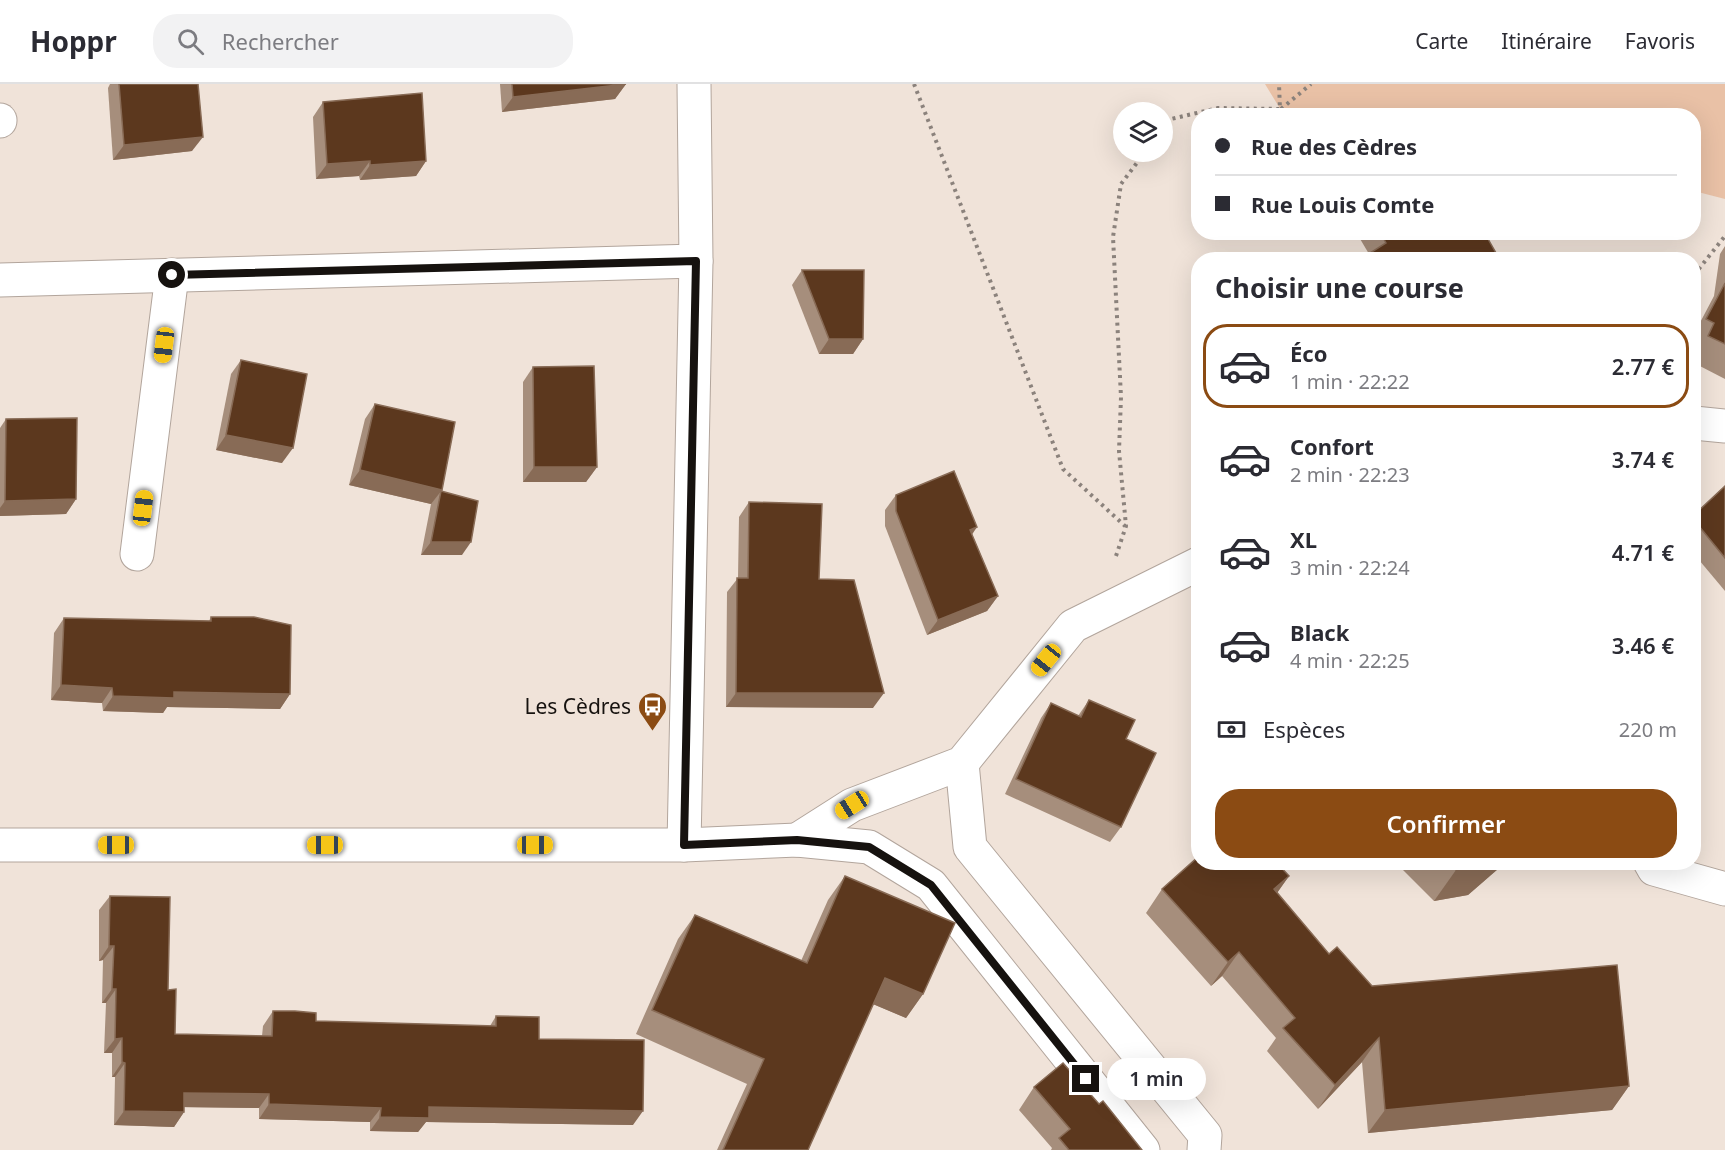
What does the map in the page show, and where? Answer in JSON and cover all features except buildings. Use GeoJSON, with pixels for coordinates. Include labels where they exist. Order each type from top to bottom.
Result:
{"type":"FeatureCollection","features":[{"type":"Feature","properties":{"kind":"street"},"geometry":{"type":"LineString","coordinates":[[684,845],[696,261],[694,84]]}},
{"type":"Feature","properties":{"kind":"street"},"geometry":{"type":"LineString","coordinates":[[0,280],[696,261]]}},
{"type":"Feature","properties":{"kind":"street"},"geometry":{"type":"LineString","coordinates":[[137,554],[172,275]]}},
{"type":"Feature","properties":{"kind":"street"},"geometry":{"type":"LineString","coordinates":[[1701,424],[1725,426]]}},
{"type":"Feature","properties":{"kind":"street"},"geometry":{"type":"LineString","coordinates":[[797,840],[852,805],[963,763],[1073,626],[1191,567]]}},
{"type":"Feature","properties":{"kind":"street"},"geometry":{"type":"LineString","coordinates":[[963,763],[970,847],[1205,1135],[1204,1150]]}},
{"type":"Feature","properties":{"kind":"street"},"geometry":{"type":"LineString","coordinates":[[0,845],[684,845],[797,840],[869,847],[931,885],[1143,1150]]}},
{"type":"Feature","properties":{"kind":"street"},"geometry":{"type":"LineString","coordinates":[[1658,870],[1725,889]]}},
{"type":"Feature","properties":{"kind":"path"},"geometry":{"type":"LineString","coordinates":[[914,84],[1063,469],[1126,526]]}},
{"type":"Feature","properties":{"kind":"path"},"geometry":{"type":"LineString","coordinates":[[1279,84],[1280,108]]}},
{"type":"Feature","properties":{"kind":"path"},"geometry":{"type":"LineString","coordinates":[[1281,108],[1311,84]]}},
{"type":"Feature","properties":{"kind":"path"},"geometry":{"type":"LineString","coordinates":[[1173,119],[1191,114]]}},
{"type":"Feature","properties":{"kind":"path"},"geometry":{"type":"LineString","coordinates":[[1113,561],[1119,551],[1126,526],[1119,451],[1121,397],[1113,237],[1121,184],[1138,162]]}},
{"type":"Feature","properties":{"kind":"path"},"geometry":{"type":"LineString","coordinates":[[1701,266],[1725,236]]}},
{"type":"Feature","properties":{"kind":"shaded area"},"geometry":{"type":"Polygon","coordinates":[[[1265,84],[1725,84],[1725,199],[1701,193],[1701,108],[1280,108],[1265,84]]]}},
{"type":"Feature","properties":{"kind":"place","name":"Les Cèdres"},"geometry":{"type":"Point","coordinates":[652,732]}},
{"type":"Feature","properties":{"kind":"route"},"geometry":{"type":"LineString","coordinates":[[172,275],[696,261],[684,845],[797,840],[869,847],[931,885],[1086,1079]]}}]}
